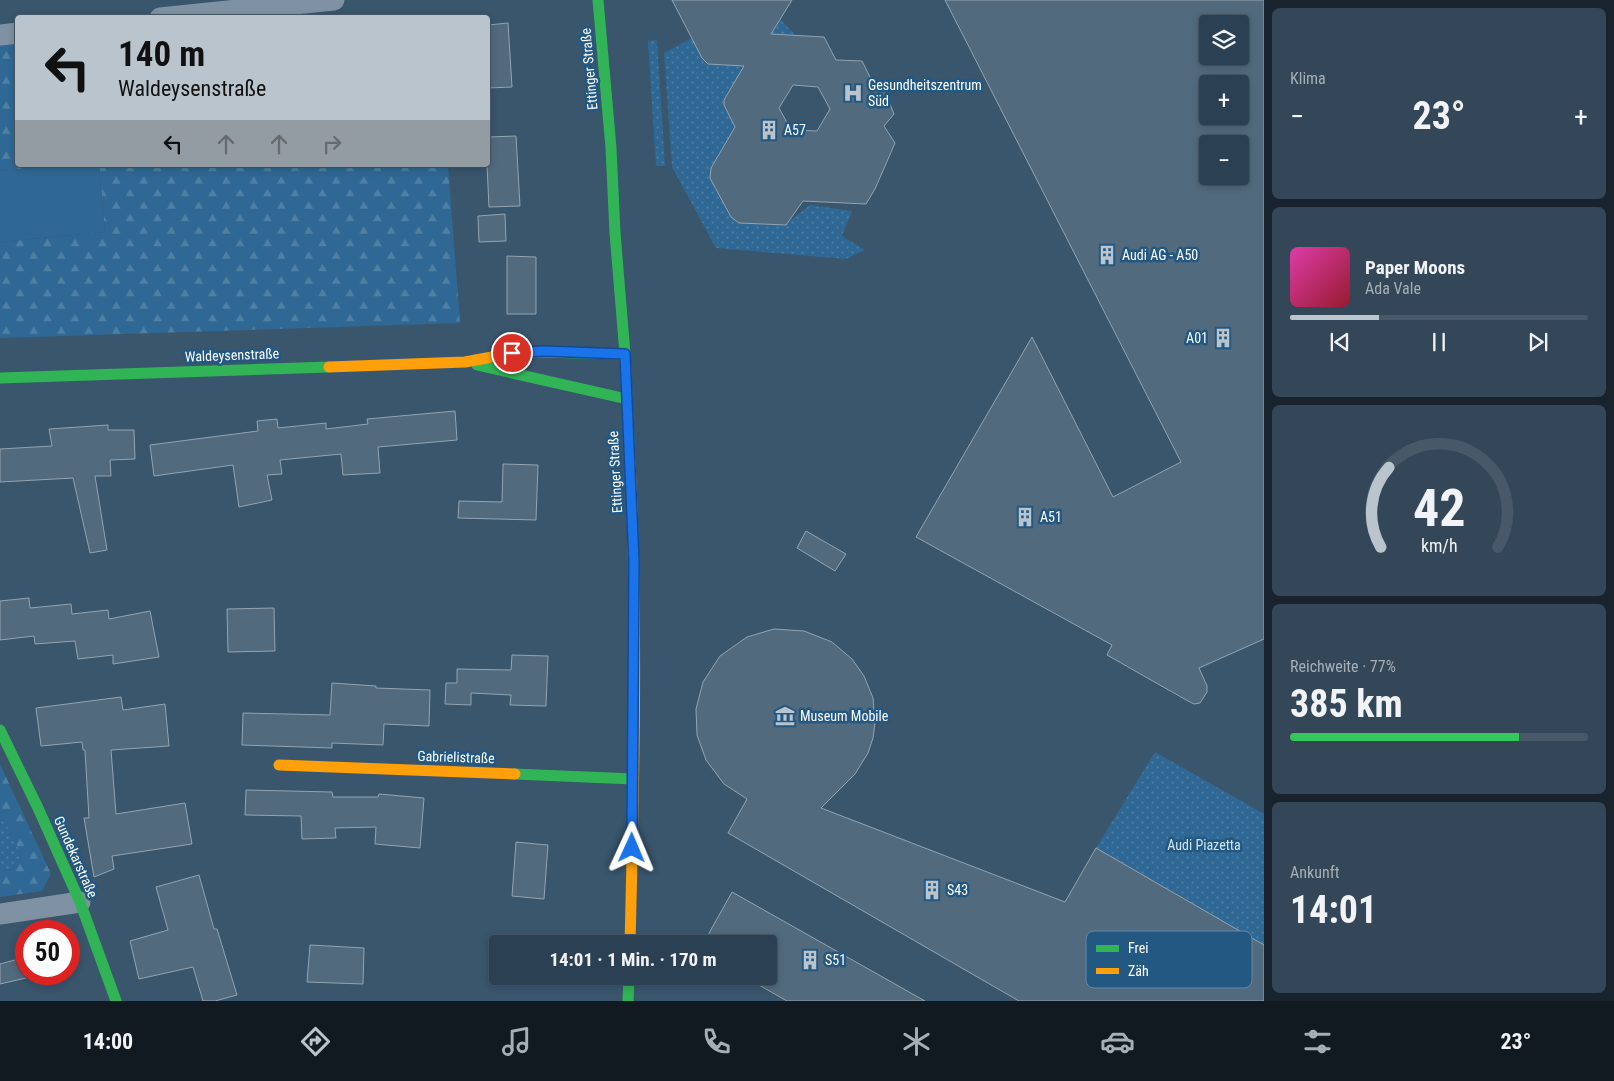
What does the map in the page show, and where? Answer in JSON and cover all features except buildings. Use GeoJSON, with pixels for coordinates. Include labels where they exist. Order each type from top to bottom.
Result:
{"type":"FeatureCollection","features":[{"type":"Feature","properties":{"kind":"street"},"geometry":{"type":"LineString","coordinates":[[189,15],[334,0]]}},
{"type":"Feature","properties":{"kind":"street","name":"Ettinger Straße"},"geometry":{"type":"LineString","coordinates":[[598,0],[611,148],[615,233],[625,354],[634,562],[630,935]]}},
{"type":"Feature","properties":{"kind":"street"},"geometry":{"type":"LineString","coordinates":[[0,35],[15,33]]}},
{"type":"Feature","properties":{"kind":"street","name":"Waldeysenstraße"},"geometry":{"type":"LineString","coordinates":[[0,378],[465,362],[512,353],[543,351],[625,354]]}},
{"type":"Feature","properties":{"kind":"street","name":"Waldeysenstraße"},"geometry":{"type":"LineString","coordinates":[[465,362],[627,399]]}},
{"type":"Feature","properties":{"kind":"street","name":"Gundekarstraße"},"geometry":{"type":"LineString","coordinates":[[0,730],[38,808],[80,902],[116,1001]]}},
{"type":"Feature","properties":{"kind":"street","name":"Gabrielistraße"},"geometry":{"type":"LineString","coordinates":[[279,765],[633,779]]}},
{"type":"Feature","properties":{"kind":"street"},"geometry":{"type":"LineString","coordinates":[[0,914],[80,902]]}},
{"type":"Feature","properties":{"kind":"street"},"geometry":{"type":"LineString","coordinates":[[628,1001],[629,985]]}},
{"type":"Feature","properties":{"kind":"green space"},"geometry":{"type":"Polygon","coordinates":[[[780,19],[795,35],[778,61],[738,83],[734,83],[725,101],[725,105],[735,127],[711,168],[710,178],[731,217],[739,223],[786,224],[810,205],[852,211],[842,236],[865,250],[846,259],[716,248],[672,167],[664,53],[692,38],[702,58],[708,64],[737,66],[764,20],[780,19]]]}},
{"type":"Feature","properties":{"kind":"green space"},"geometry":{"type":"Polygon","coordinates":[[[15,23],[15,167],[37,167],[0,171],[0,25],[15,23]]]}},
{"type":"Feature","properties":{"kind":"green space"},"geometry":{"type":"Polygon","coordinates":[[[657,40],[665,166],[656,166],[648,41],[657,40]]]}},
{"type":"Feature","properties":{"kind":"green space"},"geometry":{"type":"Polygon","coordinates":[[[37,167],[99,167],[105,232],[0,242],[0,171],[37,167]]]}},
{"type":"Feature","properties":{"kind":"green space"},"geometry":{"type":"Polygon","coordinates":[[[99,167],[448,167],[460,323],[0,338],[0,242],[105,232],[99,167]]]}},
{"type":"Feature","properties":{"kind":"green space","name":"Audi Piazetta"},"geometry":{"type":"Polygon","coordinates":[[[1155,752],[1264,814],[1264,945],[1252,938],[1252,931],[1240,931],[1096,848],[1155,752]]]}},
{"type":"Feature","properties":{"kind":"green space"},"geometry":{"type":"Polygon","coordinates":[[[0,764],[51,874],[42,891],[0,897],[0,871],[13,869],[22,855],[0,811],[0,764]]]}},
{"type":"Feature","properties":{"kind":"green space"},"geometry":{"type":"Polygon","coordinates":[[[0,811],[22,855],[13,869],[0,871],[0,811]]]}},
{"type":"Feature","properties":{"kind":"traffic: fast"},"geometry":{"type":"LineString","coordinates":[[598,0],[611,148],[630,461]]}},
{"type":"Feature","properties":{"kind":"traffic: fast"},"geometry":{"type":"LineString","coordinates":[[533,352],[625,354]]}},
{"type":"Feature","properties":{"kind":"traffic: fast"},"geometry":{"type":"LineString","coordinates":[[477,365],[627,399]]}},
{"type":"Feature","properties":{"kind":"traffic: fast"},"geometry":{"type":"LineString","coordinates":[[0,378],[329,367]]}},
{"type":"Feature","properties":{"kind":"traffic: fast"},"geometry":{"type":"LineString","coordinates":[[0,730],[38,808],[80,902],[116,1001]]}},
{"type":"Feature","properties":{"kind":"traffic: fast"},"geometry":{"type":"LineString","coordinates":[[515,774],[633,779]]}},
{"type":"Feature","properties":{"kind":"traffic: fast"},"geometry":{"type":"LineString","coordinates":[[628,1001],[629,985]]}},
{"type":"Feature","properties":{"kind":"traffic: slow"},"geometry":{"type":"LineString","coordinates":[[329,367],[465,362],[513,353],[533,352]]}},
{"type":"Feature","properties":{"kind":"traffic: slow"},"geometry":{"type":"LineString","coordinates":[[630,461],[635,642],[630,935]]}},
{"type":"Feature","properties":{"kind":"traffic: slow"},"geometry":{"type":"LineString","coordinates":[[279,765],[515,774]]}},
{"type":"Feature","properties":{"kind":"place","name":"Gesundheitszentrum Süd"},"geometry":{"type":"Point","coordinates":[853,93]}},
{"type":"Feature","properties":{"kind":"place","name":"A57"},"geometry":{"type":"Point","coordinates":[769,130]}},
{"type":"Feature","properties":{"kind":"place","name":"Audi AG - A50"},"geometry":{"type":"Point","coordinates":[1107,255]}},
{"type":"Feature","properties":{"kind":"place","name":"A01"},"geometry":{"type":"Point","coordinates":[1223,338]}},
{"type":"Feature","properties":{"kind":"place","name":"A51"},"geometry":{"type":"Point","coordinates":[1025,517]}},
{"type":"Feature","properties":{"kind":"place","name":"Museum Mobile"},"geometry":{"type":"Point","coordinates":[785,716]}},
{"type":"Feature","properties":{"kind":"place","name":"S43"},"geometry":{"type":"Point","coordinates":[932,890]}},
{"type":"Feature","properties":{"kind":"place","name":"S51"},"geometry":{"type":"Point","coordinates":[810,960]}},
{"type":"Feature","properties":{"kind":"route"},"geometry":{"type":"LineString","coordinates":[[512,353],[543,351],[625,354],[634,562],[632,848]]}}]}
